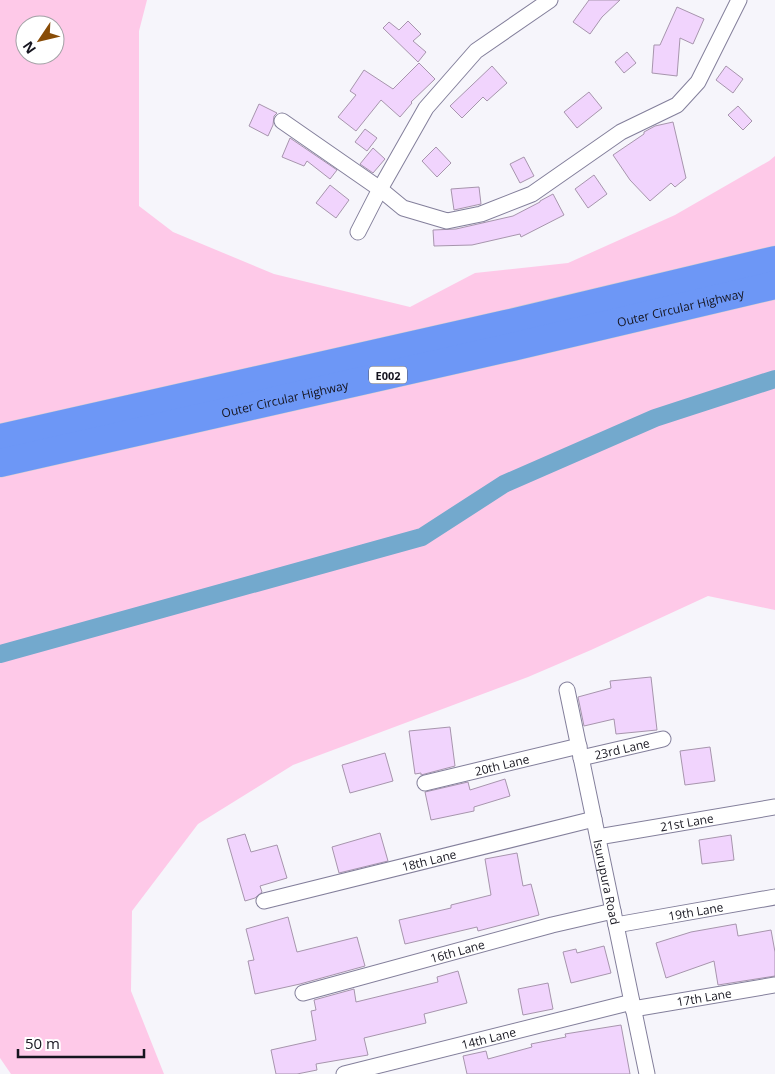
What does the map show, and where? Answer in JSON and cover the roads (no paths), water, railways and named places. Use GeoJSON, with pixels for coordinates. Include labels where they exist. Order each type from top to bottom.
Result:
{"type":"FeatureCollection","features":[{"type":"Feature","properties":{"kind":"highway","name":"Outer Circular Highway"},"geometry":{"type":"LineString","coordinates":[[0,438],[506,324],[775,260]]}},
{"type":"Feature","properties":{"kind":"highway","name":"Outer Circular Highway"},"geometry":{"type":"LineString","coordinates":[[0,463],[512,347],[775,285]]}},
{"type":"Feature","properties":{"kind":"street"},"geometry":{"type":"LineString","coordinates":[[358,232],[426,108],[476,52],[550,0]]}},
{"type":"Feature","properties":{"kind":"street"},"geometry":{"type":"LineString","coordinates":[[282,121],[403,208],[447,221],[481,214],[532,194],[621,132],[677,105],[698,82],[739,0]]}},
{"type":"Feature","properties":{"kind":"street","name":"Isurupura Road"},"geometry":{"type":"LineString","coordinates":[[567,690],[647,1074]]}},
{"type":"Feature","properties":{"kind":"street","name":"23rd Lane"},"geometry":{"type":"LineString","coordinates":[[580,752],[663,739]]}},
{"type":"Feature","properties":{"kind":"street","name":"20th Lane"},"geometry":{"type":"LineString","coordinates":[[425,783],[580,752]]}},
{"type":"Feature","properties":{"kind":"street","name":"21st Lane"},"geometry":{"type":"LineString","coordinates":[[598,837],[775,807]]}},
{"type":"Feature","properties":{"kind":"street","name":"18th Lane"},"geometry":{"type":"LineString","coordinates":[[264,901],[594,819]]}},
{"type":"Feature","properties":{"kind":"street","name":"19th Lane"},"geometry":{"type":"LineString","coordinates":[[615,918],[775,897]]}},
{"type":"Feature","properties":{"kind":"street","name":"16th Lane"},"geometry":{"type":"LineString","coordinates":[[303,993],[552,925],[615,918]]}},
{"type":"Feature","properties":{"kind":"street","name":"17th Lane"},"geometry":{"type":"LineString","coordinates":[[633,1005],[775,985]]}},
{"type":"Feature","properties":{"kind":"street","name":"14th Lane"},"geometry":{"type":"LineString","coordinates":[[344,1074],[633,1005]]}},
{"type":"Feature","properties":{"kind":"waterway"},"geometry":{"type":"LineString","coordinates":[[0,654],[422,537],[504,484],[655,418],[775,379]]}}]}
